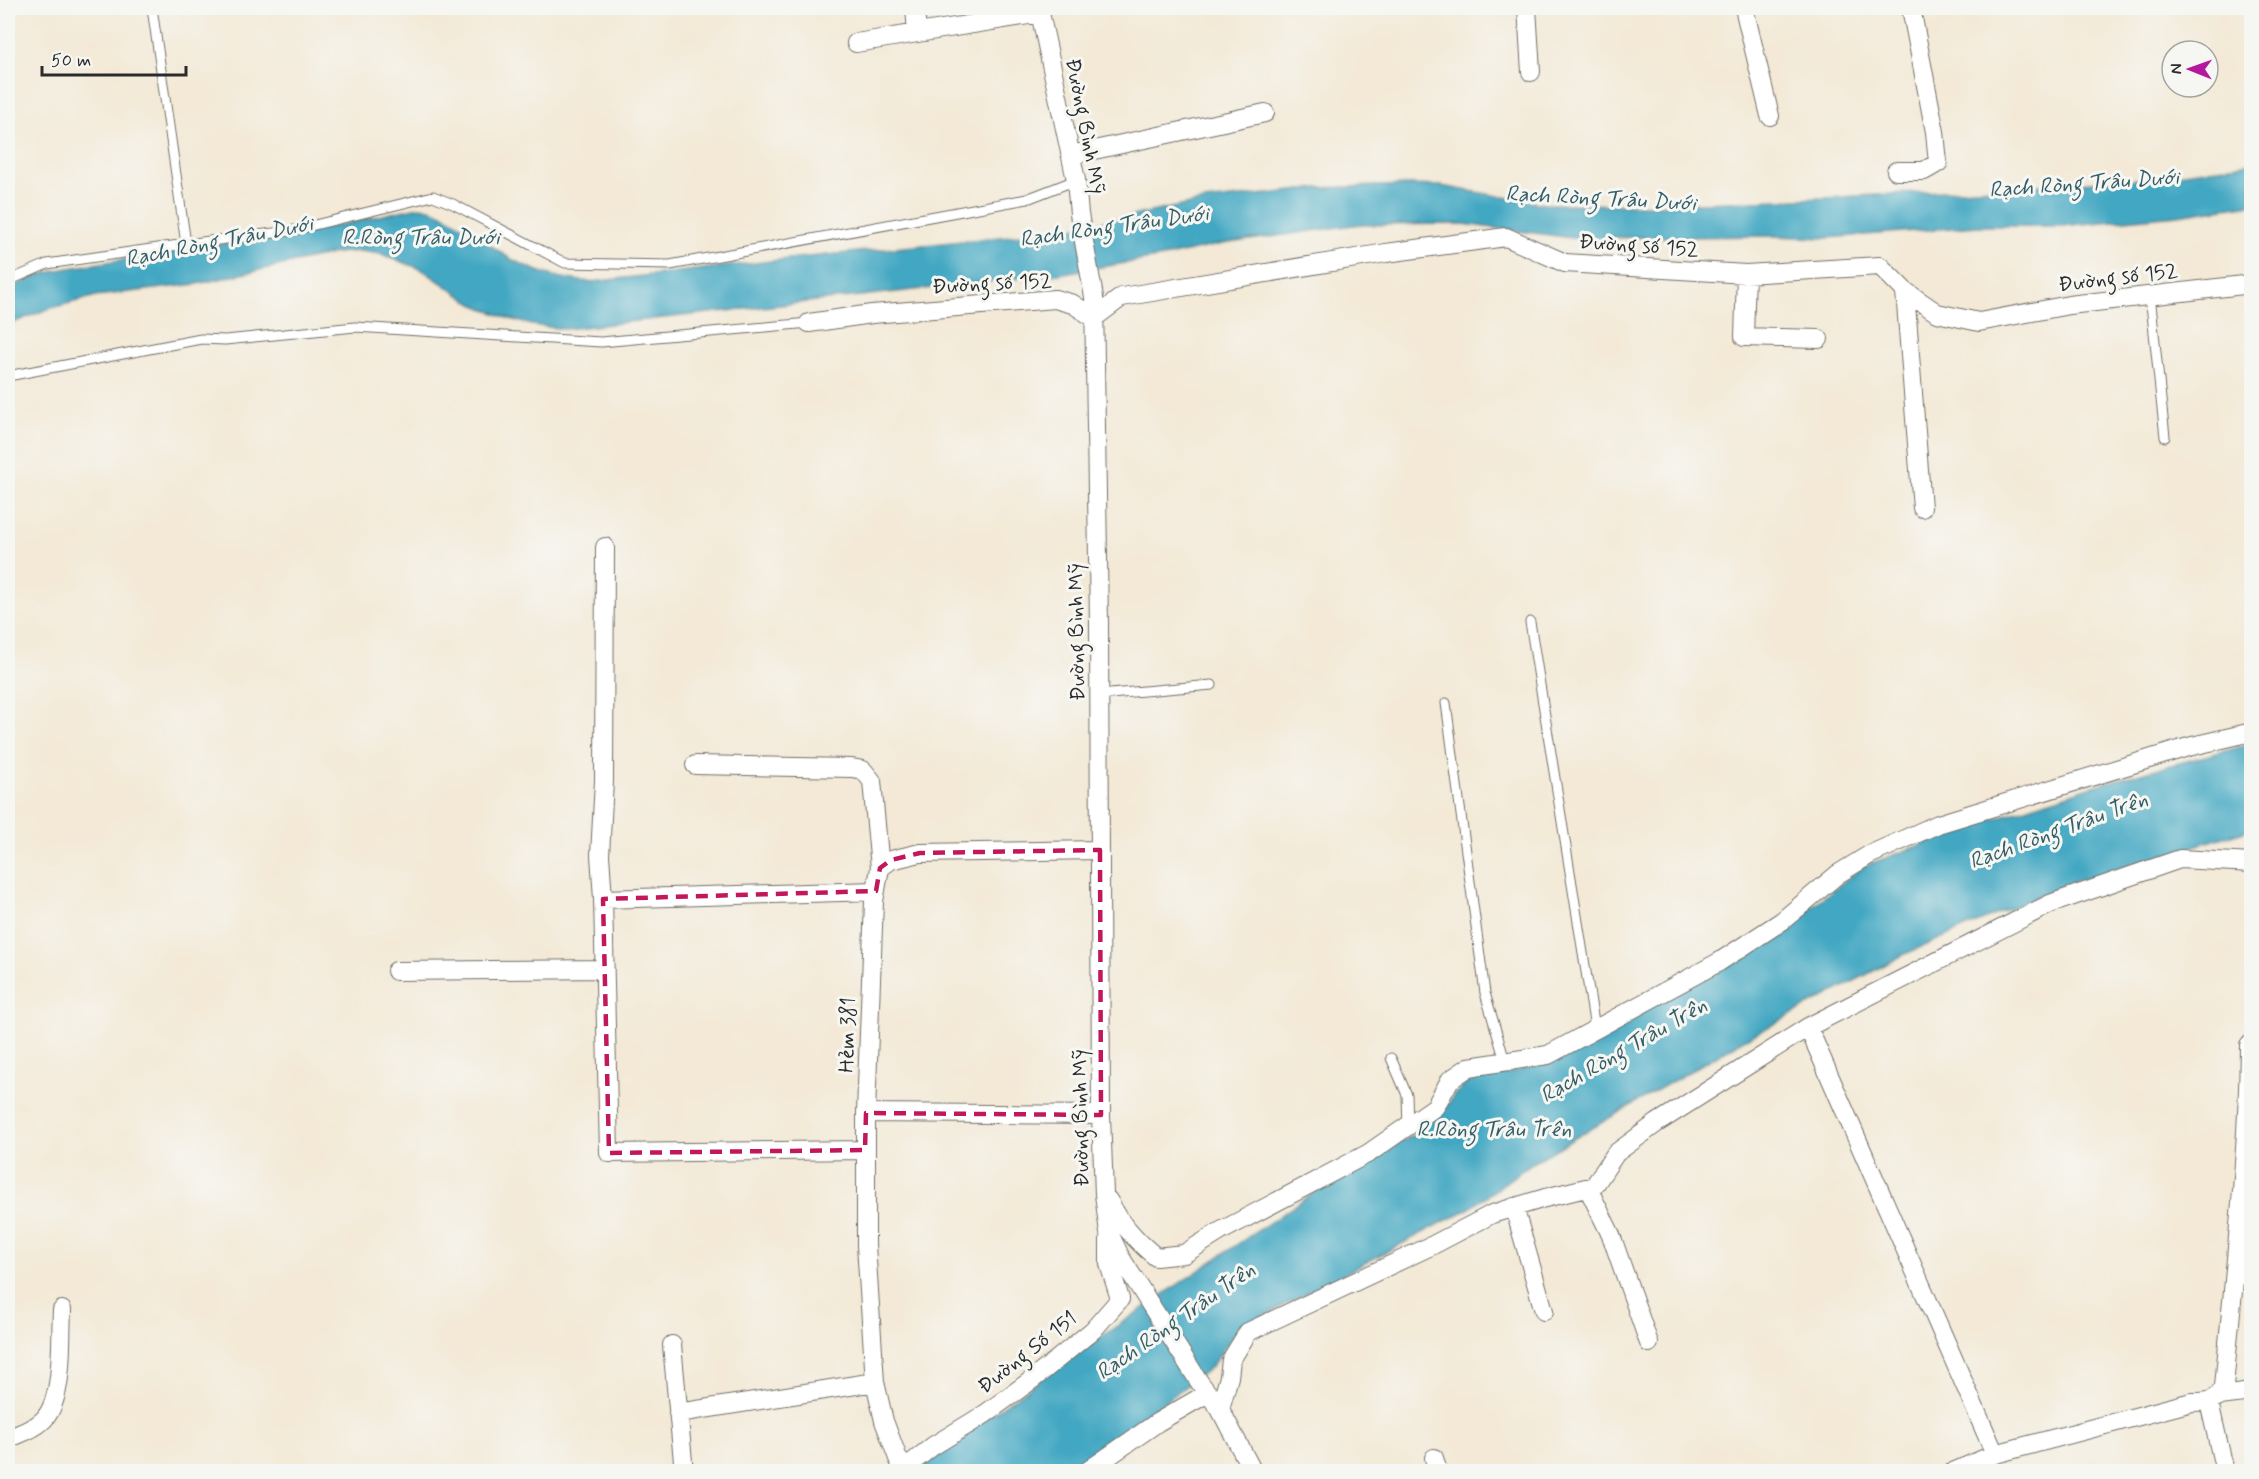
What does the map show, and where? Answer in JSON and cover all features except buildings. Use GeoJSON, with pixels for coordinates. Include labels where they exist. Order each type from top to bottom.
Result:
{"type":"FeatureCollection","features":[{"type":"Feature","properties":{"kind":"street"},"geometry":{"type":"LineString","coordinates":[[915,8],[917,33]]}},
{"type":"Feature","properties":{"kind":"street"},"geometry":{"type":"LineString","coordinates":[[1527,8],[1531,72]]}},
{"type":"Feature","properties":{"kind":"street"},"geometry":{"type":"LineString","coordinates":[[1744,8],[1770,116]]}},
{"type":"Feature","properties":{"kind":"street"},"geometry":{"type":"LineString","coordinates":[[1896,171],[1924,171],[1938,163],[1935,132],[1911,8]]}},
{"type":"Feature","properties":{"kind":"street"},"geometry":{"type":"LineString","coordinates":[[856,43],[1040,10]]}},
{"type":"Feature","properties":{"kind":"street","name":"Đường Bình Mỹ"},"geometry":{"type":"LineString","coordinates":[[1040,10],[1076,180],[1079,214],[1094,297],[1101,1115],[1104,1194],[1109,1233],[1121,1258],[1204,1388]]}},
{"type":"Feature","properties":{"kind":"street"},"geometry":{"type":"LineString","coordinates":[[1071,155],[1265,112]]}},
{"type":"Feature","properties":{"kind":"street","name":"Đường số 152"},"geometry":{"type":"LineString","coordinates":[[809,323],[872,314],[1055,298],[1073,304],[1094,318],[1122,297],[1386,253],[1506,237],[1565,263],[1746,274],[1880,266],[1905,291],[1937,313],[1978,322],[2068,304],[2252,284]]}},
{"type":"Feature","properties":{"kind":"street"},"geometry":{"type":"LineString","coordinates":[[1746,274],[1744,337],[1818,339]]}},
{"type":"Feature","properties":{"kind":"street"},"geometry":{"type":"LineString","coordinates":[[1905,291],[1922,508]]}},
{"type":"Feature","properties":{"kind":"street"},"geometry":{"type":"LineString","coordinates":[[605,547],[604,781],[600,855],[609,1153],[865,1150]]}},
{"type":"Feature","properties":{"kind":"street"},"geometry":{"type":"LineString","coordinates":[[1104,1194],[1116,1216],[1138,1243],[1156,1257],[1184,1254],[1221,1231],[1369,1153],[1435,1107],[1450,1080],[1469,1067],[1548,1055],[1719,962],[1782,921],[1838,874],[1869,855],[1938,824],[2188,747],[2252,732]]}},
{"type":"Feature","properties":{"kind":"street","name":"Hẻm 381"},"geometry":{"type":"LineString","coordinates":[[694,765],[852,768],[863,770],[872,781],[880,868],[876,891],[866,1113],[866,1245],[875,1382],[884,1421],[901,1470]]}},
{"type":"Feature","properties":{"kind":"street"},"geometry":{"type":"LineString","coordinates":[[880,868],[891,860],[920,853],[1100,850]]}},
{"type":"Feature","properties":{"kind":"street"},"geometry":{"type":"LineString","coordinates":[[1220,1409],[1231,1360],[1248,1332],[1492,1214],[1594,1186],[1616,1153],[1657,1123],[1808,1027],[2050,904],[2180,859],[2252,863]]}},
{"type":"Feature","properties":{"kind":"street"},"geometry":{"type":"LineString","coordinates":[[603,899],[876,891]]}},
{"type":"Feature","properties":{"kind":"street"},"geometry":{"type":"LineString","coordinates":[[396,971],[605,969]]}},
{"type":"Feature","properties":{"kind":"street"},"geometry":{"type":"LineString","coordinates":[[1808,1027],[1995,1454]]}},
{"type":"Feature","properties":{"kind":"street"},"geometry":{"type":"LineString","coordinates":[[2225,1472],[2215,1399],[2224,1387],[2248,1099],[2249,1045]]}},
{"type":"Feature","properties":{"kind":"street"},"geometry":{"type":"LineString","coordinates":[[866,1113],[1101,1115]]}},
{"type":"Feature","properties":{"kind":"street"},"geometry":{"type":"LineString","coordinates":[[1588,1188],[1611,1235],[1649,1343]]}},
{"type":"Feature","properties":{"kind":"street"},"geometry":{"type":"LineString","coordinates":[[1514,1207],[1544,1311]]}},
{"type":"Feature","properties":{"kind":"street","name":"Đường Số 151"},"geometry":{"type":"LineString","coordinates":[[901,1470],[933,1446],[985,1414],[1093,1330],[1120,1299],[1109,1264],[1109,1233]]}},
{"type":"Feature","properties":{"kind":"street"},"geometry":{"type":"LineString","coordinates":[[8,1439],[41,1422],[52,1408],[57,1392],[62,1311]]}},
{"type":"Feature","properties":{"kind":"street"},"geometry":{"type":"LineString","coordinates":[[672,1346],[684,1472]]}},
{"type":"Feature","properties":{"kind":"street"},"geometry":{"type":"LineString","coordinates":[[678,1413],[875,1382]]}},
{"type":"Feature","properties":{"kind":"street"},"geometry":{"type":"LineString","coordinates":[[1086,1472],[1204,1388],[1220,1409],[1253,1472]]}},
{"type":"Feature","properties":{"kind":"street"},"geometry":{"type":"LineString","coordinates":[[1953,1472],[1995,1454],[2192,1402],[2252,1392]]}},
{"type":"Feature","properties":{"kind":"lane"},"geometry":{"type":"LineString","coordinates":[[152,8],[186,244]]}},
{"type":"Feature","properties":{"kind":"lane"},"geometry":{"type":"LineString","coordinates":[[8,281],[47,264],[290,231],[433,196],[453,204],[565,263],[670,265],[1027,199],[1076,180]]}},
{"type":"Feature","properties":{"kind":"lane"},"geometry":{"type":"LineString","coordinates":[[2150,295],[2165,437]]}},
{"type":"Feature","properties":{"kind":"lane"},"geometry":{"type":"LineString","coordinates":[[8,376],[201,339],[225,340],[355,327],[601,342],[809,323]]}},
{"type":"Feature","properties":{"kind":"lane"},"geometry":{"type":"LineString","coordinates":[[1530,622],[1595,1028]]}},
{"type":"Feature","properties":{"kind":"lane"},"geometry":{"type":"LineString","coordinates":[[1099,695],[1212,685]]}},
{"type":"Feature","properties":{"kind":"lane"},"geometry":{"type":"LineString","coordinates":[[1446,703],[1485,993],[1505,1061]]}},
{"type":"Feature","properties":{"kind":"lane"},"geometry":{"type":"LineString","coordinates":[[1391,1058],[1407,1095],[1408,1127]]}},
{"type":"Feature","properties":{"kind":"highlighted area"},"geometry":{"type":"Polygon","coordinates":[[[1100,850],[1101,1115],[866,1113],[865,1150],[609,1153],[603,899],[876,891],[880,868],[891,860],[920,853],[1100,850]]]}},
{"type":"Feature","properties":{"kind":"water","name":"R.Ròng Trâu Dưới"},"geometry":{"type":"Polygon","coordinates":[[[2251,163],[2251,204],[2178,215],[2060,226],[1978,226],[1827,238],[1773,236],[1573,238],[1463,224],[1353,225],[1222,244],[1163,257],[1058,274],[565,329],[532,325],[507,318],[473,304],[421,269],[381,254],[360,251],[336,253],[197,284],[96,296],[48,309],[8,325],[8,289],[39,275],[63,269],[335,226],[418,207],[440,213],[453,220],[511,259],[530,268],[560,278],[591,282],[1058,231],[1205,201],[1319,188],[1441,186],[1544,204],[1651,205],[1825,198],[2144,179],[2251,163]]]}},
{"type":"Feature","properties":{"kind":"water","name":"R.Ròng Trâu Trên"},"geometry":{"type":"Polygon","coordinates":[[[2251,744],[2251,829],[2064,885],[1905,954],[1740,1042],[1532,1163],[1470,1208],[1235,1333],[1210,1368],[1071,1471],[910,1472],[1105,1334],[1331,1181],[1410,1137],[1442,1113],[1454,1095],[1467,1083],[1517,1071],[1557,1055],[1759,947],[1864,866],[1963,829],[2096,785],[2251,744]]]}},
{"type":"Feature","properties":{"kind":"water label","name":"Rạch Ròng Trâu Dưới"},"geometry":{"type":"Point","coordinates":[2084,182]}},
{"type":"Feature","properties":{"kind":"water label","name":"Rạch Ròng Trâu Dưới"},"geometry":{"type":"Point","coordinates":[1601,197]}},
{"type":"Feature","properties":{"kind":"water label","name":"Rạch Ròng Trâu Dưới"},"geometry":{"type":"Point","coordinates":[1114,225]}},
{"type":"Feature","properties":{"kind":"water label","name":"Rạch Ròng Trâu Dưới"},"geometry":{"type":"Point","coordinates":[219,240]}},
{"type":"Feature","properties":{"kind":"water label","name":"Rạch Ròng Trâu Trên"},"geometry":{"type":"Point","coordinates":[2058,829]}},
{"type":"Feature","properties":{"kind":"water label","name":"Rạch Ròng Trâu Trên"},"geometry":{"type":"Point","coordinates":[1623,1049]}},
{"type":"Feature","properties":{"kind":"water label","name":"Rạch Ròng Trâu Trên"},"geometry":{"type":"Point","coordinates":[1175,1320]}}]}
